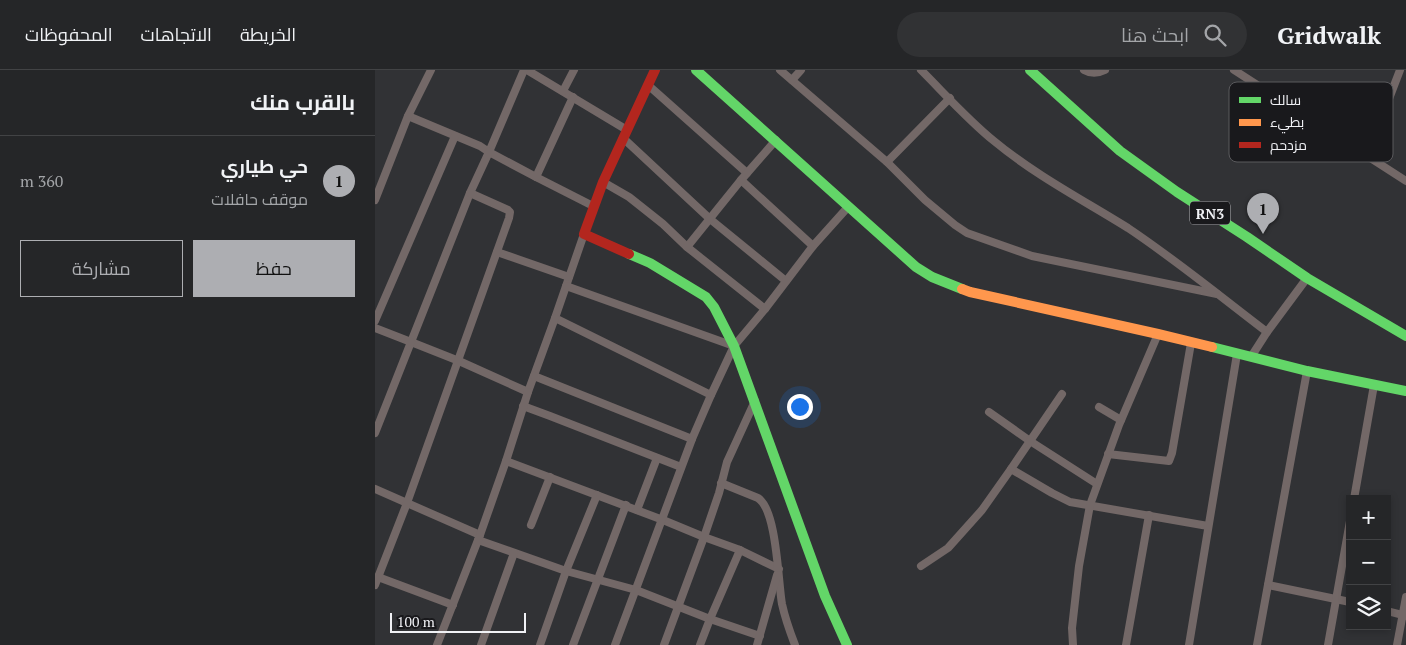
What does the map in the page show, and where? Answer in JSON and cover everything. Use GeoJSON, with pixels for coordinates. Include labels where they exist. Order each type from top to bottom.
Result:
{"type":"FeatureCollection","features":[{"type":"Feature","properties":{"kind":"street"},"geometry":{"type":"LineString","coordinates":[[375,200],[408,116],[431,70]]}},
{"type":"Feature","properties":{"kind":"street"},"geometry":{"type":"LineString","coordinates":[[375,433],[470,193],[526,70],[563,91],[625,134],[710,219],[786,281]]}},
{"type":"Feature","properties":{"kind":"street"},"geometry":{"type":"LineString","coordinates":[[563,91],[574,70]]}},
{"type":"Feature","properties":{"kind":"street"},"geometry":{"type":"LineString","coordinates":[[437,645],[479,538],[593,206],[655,70]]}},
{"type":"Feature","properties":{"kind":"street"},"geometry":{"type":"LineString","coordinates":[[696,70],[916,267],[932,277],[969,292],[1158,334],[1307,371],[1406,391]]}},
{"type":"Feature","properties":{"kind":"street"},"geometry":{"type":"LineString","coordinates":[[780,70],[887,162],[925,200],[967,233],[1032,256],[1217,294]]}},
{"type":"Feature","properties":{"kind":"street"},"geometry":{"type":"LineString","coordinates":[[792,80],[801,70]]}},
{"type":"Feature","properties":{"kind":"street"},"geometry":{"type":"LineString","coordinates":[[921,70],[995,142],[1038,173],[1129,229],[1178,263],[1267,332]]}},
{"type":"Feature","properties":{"kind":"street","name":"RN3"},"geometry":{"type":"LineString","coordinates":[[1030,70],[1121,151],[1177,192],[1307,278],[1406,336]]}},
{"type":"Feature","properties":{"kind":"street"},"geometry":{"type":"LineString","coordinates":[[1084,70],[1095,74],[1105,70]]}},
{"type":"Feature","properties":{"kind":"street"},"geometry":{"type":"LineString","coordinates":[[1393,88],[1400,70]]}},
{"type":"Feature","properties":{"kind":"street"},"geometry":{"type":"LineString","coordinates":[[1237,71],[1254,82]]}},
{"type":"Feature","properties":{"kind":"street"},"geometry":{"type":"LineString","coordinates":[[647,85],[747,173]]}},
{"type":"Feature","properties":{"kind":"street"},"geometry":{"type":"LineString","coordinates":[[536,178],[573,98]]}},
{"type":"Feature","properties":{"kind":"street"},"geometry":{"type":"LineString","coordinates":[[887,162],[950,98]]}},
{"type":"Feature","properties":{"kind":"street"},"geometry":{"type":"LineString","coordinates":[[408,116],[480,146],[536,178],[593,206]]}},
{"type":"Feature","properties":{"kind":"street"},"geometry":{"type":"LineString","coordinates":[[375,322],[455,136]]}},
{"type":"Feature","properties":{"kind":"street"},"geometry":{"type":"LineString","coordinates":[[687,247],[776,140]]}},
{"type":"Feature","properties":{"kind":"street"},"geometry":{"type":"LineString","coordinates":[[1376,162],[1406,182]]}},
{"type":"Feature","properties":{"kind":"street"},"geometry":{"type":"LineString","coordinates":[[741,180],[813,246]]}},
{"type":"Feature","properties":{"kind":"street"},"geometry":{"type":"LineString","coordinates":[[603,182],[629,197],[765,310]]}},
{"type":"Feature","properties":{"kind":"street"},"geometry":{"type":"LineString","coordinates":[[375,585],[459,361],[510,212],[470,193]]}},
{"type":"Feature","properties":{"kind":"street"},"geometry":{"type":"LineString","coordinates":[[615,645],[692,439],[734,346],[765,310],[813,246],[848,207]]}},
{"type":"Feature","properties":{"kind":"street"},"geometry":{"type":"LineString","coordinates":[[584,234],[649,263],[706,298],[714,307],[734,346],[825,596],[847,645]]}},
{"type":"Feature","properties":{"kind":"street"},"geometry":{"type":"LineString","coordinates":[[497,252],[569,277]]}},
{"type":"Feature","properties":{"kind":"street"},"geometry":{"type":"LineString","coordinates":[[1251,357],[1307,278]]}},
{"type":"Feature","properties":{"kind":"street"},"geometry":{"type":"LineString","coordinates":[[566,286],[734,346]]}},
{"type":"Feature","properties":{"kind":"street"},"geometry":{"type":"LineString","coordinates":[[555,318],[711,395]]}},
{"type":"Feature","properties":{"kind":"street"},"geometry":{"type":"LineString","coordinates":[[375,328],[459,361],[528,392]]}},
{"type":"Feature","properties":{"kind":"street"},"geometry":{"type":"LineString","coordinates":[[1073,645],[1072,628],[1079,566],[1090,505],[1121,420],[1158,334]]}},
{"type":"Feature","properties":{"kind":"street"},"geometry":{"type":"LineString","coordinates":[[1108,454],[1169,461],[1191,343]]}},
{"type":"Feature","properties":{"kind":"street"},"geometry":{"type":"LineString","coordinates":[[1189,645],[1237,354]]}},
{"type":"Feature","properties":{"kind":"street"},"geometry":{"type":"LineString","coordinates":[[1257,645],[1307,371]]}},
{"type":"Feature","properties":{"kind":"street"},"geometry":{"type":"LineString","coordinates":[[534,376],[692,439]]}},
{"type":"Feature","properties":{"kind":"street"},"geometry":{"type":"LineString","coordinates":[[1355,495],[1373,385]]}},
{"type":"Feature","properties":{"kind":"street"},"geometry":{"type":"LineString","coordinates":[[921,566],[948,548],[982,510],[1062,394]]}},
{"type":"Feature","properties":{"kind":"street"},"geometry":{"type":"LineString","coordinates":[[664,645],[704,537],[727,462],[755,401]]}},
{"type":"Feature","properties":{"kind":"street"},"geometry":{"type":"LineString","coordinates":[[523,406],[681,467]]}},
{"type":"Feature","properties":{"kind":"street"},"geometry":{"type":"LineString","coordinates":[[1099,407],[1121,420]]}},
{"type":"Feature","properties":{"kind":"street"},"geometry":{"type":"LineString","coordinates":[[989,412],[1097,484]]}},
{"type":"Feature","properties":{"kind":"street"},"geometry":{"type":"LineString","coordinates":[[637,510],[657,458]]}},
{"type":"Feature","properties":{"kind":"street"},"geometry":{"type":"LineString","coordinates":[[506,461],[740,550],[779,568]]}},
{"type":"Feature","properties":{"kind":"street"},"geometry":{"type":"LineString","coordinates":[[1011,469],[1070,502],[1208,526]]}},
{"type":"Feature","properties":{"kind":"street"},"geometry":{"type":"LineString","coordinates":[[531,525],[550,477]]}},
{"type":"Feature","properties":{"kind":"street"},"geometry":{"type":"LineString","coordinates":[[721,483],[762,500],[766,507],[779,568],[782,604],[794,645]]}},
{"type":"Feature","properties":{"kind":"street"},"geometry":{"type":"LineString","coordinates":[[375,489],[514,553],[567,571],[636,590],[760,636]]}},
{"type":"Feature","properties":{"kind":"street"},"geometry":{"type":"LineString","coordinates":[[540,645],[597,495]]}},
{"type":"Feature","properties":{"kind":"street"},"geometry":{"type":"LineString","coordinates":[[573,645],[626,506]]}},
{"type":"Feature","properties":{"kind":"street"},"geometry":{"type":"LineString","coordinates":[[1126,645],[1149,515]]}},
{"type":"Feature","properties":{"kind":"street"},"geometry":{"type":"LineString","coordinates":[[1328,645],[1347,540]]}},
{"type":"Feature","properties":{"kind":"street"},"geometry":{"type":"LineString","coordinates":[[700,645],[740,550]]}},
{"type":"Feature","properties":{"kind":"street"},"geometry":{"type":"LineString","coordinates":[[481,645],[514,553]]}},
{"type":"Feature","properties":{"kind":"street"},"geometry":{"type":"LineString","coordinates":[[757,645],[779,568]]}},
{"type":"Feature","properties":{"kind":"street"},"geometry":{"type":"LineString","coordinates":[[378,576],[453,605]]}},
{"type":"Feature","properties":{"kind":"street"},"geometry":{"type":"LineString","coordinates":[[1268,584],[1346,601]]}},
{"type":"Feature","properties":{"kind":"street"},"geometry":{"type":"LineString","coordinates":[[1397,645],[1404,616],[1406,597]]}},
{"type":"Feature","properties":{"kind":"street"},"geometry":{"type":"LineString","coordinates":[[1391,612],[1404,616]]}},
{"type":"Feature","properties":{"kind":"traffic: fast"},"geometry":{"type":"LineString","coordinates":[[696,70],[916,267],[932,277],[962,289]]}},
{"type":"Feature","properties":{"kind":"traffic: fast"},"geometry":{"type":"LineString","coordinates":[[1030,70],[1120,151],[1177,192],[1307,278],[1406,336]]}},
{"type":"Feature","properties":{"kind":"traffic: fast"},"geometry":{"type":"LineString","coordinates":[[629,254],[650,263],[706,297],[714,307],[734,346],[825,596],[847,645]]}},
{"type":"Feature","properties":{"kind":"traffic: fast"},"geometry":{"type":"LineString","coordinates":[[1212,347],[1307,371],[1406,391]]}},
{"type":"Feature","properties":{"kind":"traffic: slow"},"geometry":{"type":"LineString","coordinates":[[962,289],[1212,347]]}},
{"type":"Feature","properties":{"kind":"traffic: jam"},"geometry":{"type":"LineString","coordinates":[[629,254],[584,234],[603,182],[655,70]]}},
{"type":"Feature","properties":{"kind":"place","name":"حي طياري"},"geometry":{"type":"Point","coordinates":[1263,234]}}]}
